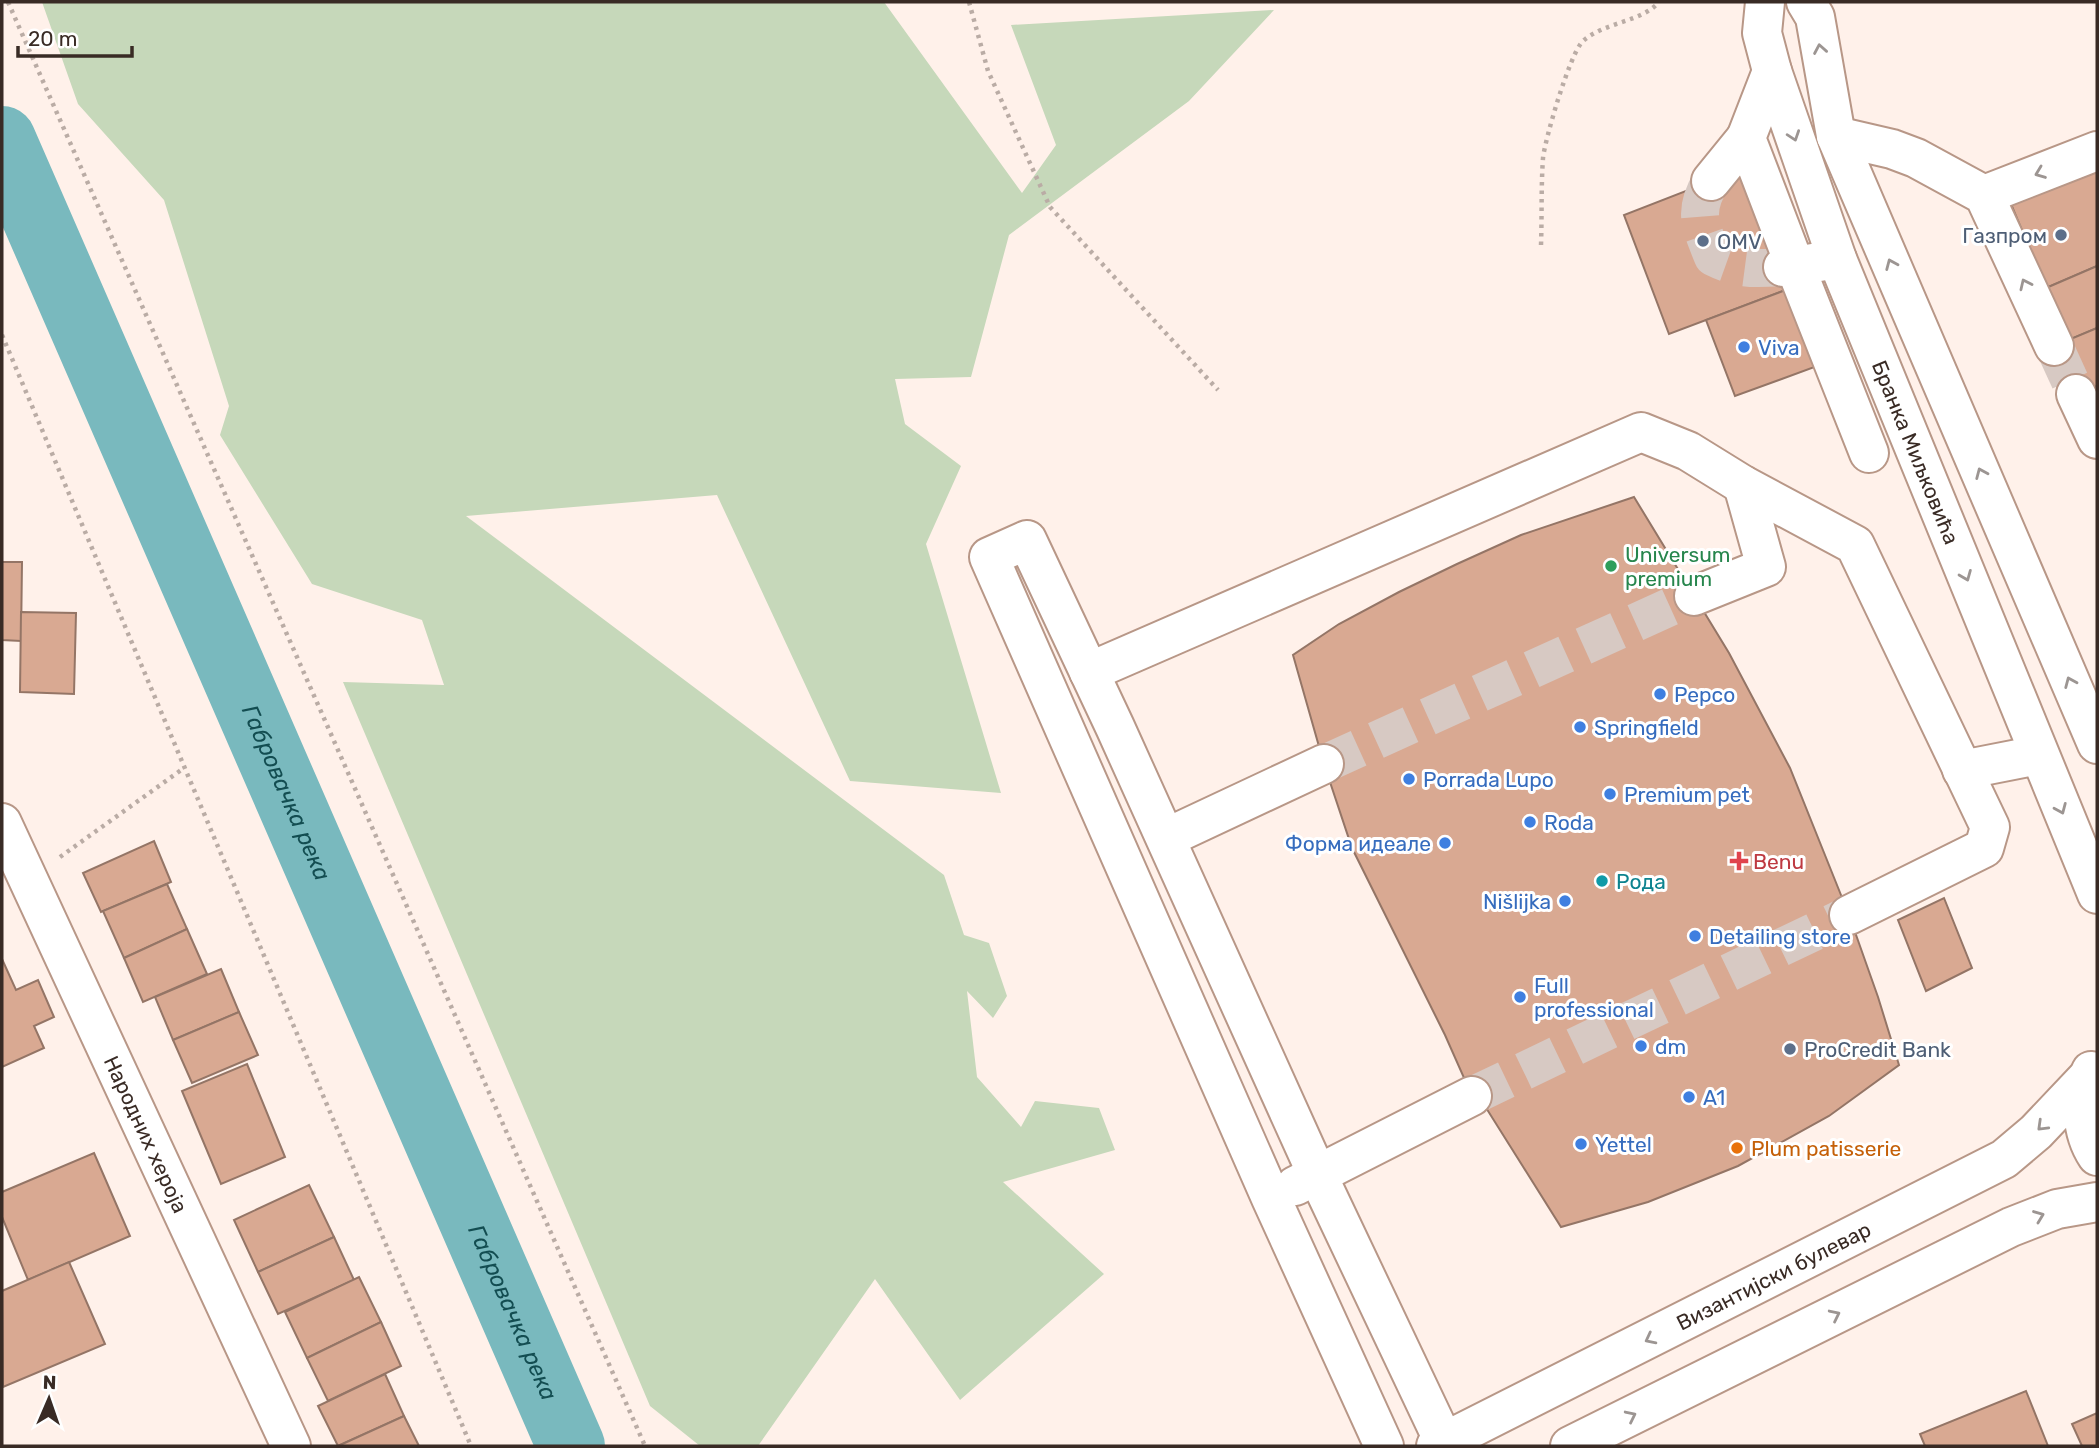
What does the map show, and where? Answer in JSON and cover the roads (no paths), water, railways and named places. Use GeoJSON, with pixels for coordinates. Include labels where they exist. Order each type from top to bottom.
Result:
{"type":"FeatureCollection","features":[{"type":"Feature","properties":{"kind":"street","name":"Бранка Миљковића"},"geometry":{"type":"LineString","coordinates":[[1765,2],[1762,33],[1772,71],[1837,259],[2097,894]]}},
{"type":"Feature","properties":{"kind":"street"},"geometry":{"type":"LineString","coordinates":[[1806,2],[1815,18],[1836,136],[2097,744]]}},
{"type":"Feature","properties":{"kind":"street"},"geometry":{"type":"LineString","coordinates":[[1711,181],[1746,138],[1772,71]]}},
{"type":"Feature","properties":{"kind":"street"},"geometry":{"type":"LineString","coordinates":[[1836,136],[1892,149],[1916,158],[1984,195],[2054,346]]}},
{"type":"Feature","properties":{"kind":"street"},"geometry":{"type":"LineString","coordinates":[[1746,138],[1789,267],[1869,453]]}},
{"type":"Feature","properties":{"kind":"street"},"geometry":{"type":"LineString","coordinates":[[1984,195],[2097,151]]}},
{"type":"Feature","properties":{"kind":"street"},"geometry":{"type":"LineString","coordinates":[[1789,267],[1837,259]]}},
{"type":"Feature","properties":{"kind":"street"},"geometry":{"type":"LineString","coordinates":[[2077,394],[2097,439]]}},
{"type":"Feature","properties":{"kind":"street"},"geometry":{"type":"LineString","coordinates":[[1089,672],[1641,432],[1688,451],[1743,485],[1855,545],[1990,827],[1984,848],[1849,915]]}},
{"type":"Feature","properties":{"kind":"street"},"geometry":{"type":"LineString","coordinates":[[1694,596],[1766,567],[1743,485]]}},
{"type":"Feature","properties":{"kind":"street"},"geometry":{"type":"LineString","coordinates":[[1384,1446],[1271,1198],[989,556],[1027,540],[1166,838],[1440,1444]]}},
{"type":"Feature","properties":{"kind":"street"},"geometry":{"type":"LineString","coordinates":[[1072,747],[1115,727]]}},
{"type":"Feature","properties":{"kind":"street"},"geometry":{"type":"LineString","coordinates":[[1962,770],[2038,755]]}},
{"type":"Feature","properties":{"kind":"street"},"geometry":{"type":"LineString","coordinates":[[1166,838],[1324,764]]}},
{"type":"Feature","properties":{"kind":"street","name":"Народних хероја"},"geometry":{"type":"LineString","coordinates":[[2,823],[15,885],[291,1446]]}},
{"type":"Feature","properties":{"kind":"street"},"geometry":{"type":"LineString","coordinates":[[1142,904],[1187,887]]}},
{"type":"Feature","properties":{"kind":"street"},"geometry":{"type":"LineString","coordinates":[[2093,1068],[2083,1101],[2085,1125],[2097,1156]]}},
{"type":"Feature","properties":{"kind":"street","name":"Византијски булевар"},"geometry":{"type":"LineString","coordinates":[[1440,1444],[2004,1159],[2036,1132],[2093,1068]]}},
{"type":"Feature","properties":{"kind":"street"},"geometry":{"type":"LineString","coordinates":[[1271,1198],[1472,1096]]}},
{"type":"Feature","properties":{"kind":"street"},"geometry":{"type":"LineString","coordinates":[[1570,1446],[2011,1227],[2057,1209],[2097,1202]]}},
{"type":"Feature","properties":{"kind":"waterway","name":"Габровачка река"},"geometry":{"type":"LineString","coordinates":[[2,140],[571,1446]]}},
{"type":"Feature","properties":{"kind":"tunnel"},"geometry":{"type":"LineString","coordinates":[[1711,181],[1702,202],[1700,219],[1713,257],[1747,268],[1783,267]]}},
{"type":"Feature","properties":{"kind":"tunnel"},"geometry":{"type":"LineString","coordinates":[[2054,346],[2076,394]]}},
{"type":"Feature","properties":{"kind":"tunnel"},"geometry":{"type":"LineString","coordinates":[[1324,764],[1694,596]]}},
{"type":"Feature","properties":{"kind":"tunnel"},"geometry":{"type":"LineString","coordinates":[[1472,1096],[1849,915]]}},
{"type":"Feature","properties":{"kind":"place","name":"Газпром"},"geometry":{"type":"Point","coordinates":[2061,235]}},
{"type":"Feature","properties":{"kind":"place","name":"OMV"},"geometry":{"type":"Point","coordinates":[1703,241]}},
{"type":"Feature","properties":{"kind":"place","name":"Viva"},"geometry":{"type":"Point","coordinates":[1744,347]}},
{"type":"Feature","properties":{"kind":"place","name":"Universum premium"},"geometry":{"type":"Point","coordinates":[1611,566]}},
{"type":"Feature","properties":{"kind":"place","name":"Pepco"},"geometry":{"type":"Point","coordinates":[1660,694]}},
{"type":"Feature","properties":{"kind":"place","name":"Springfield"},"geometry":{"type":"Point","coordinates":[1580,727]}},
{"type":"Feature","properties":{"kind":"place","name":"Porrada Lupo"},"geometry":{"type":"Point","coordinates":[1409,779]}},
{"type":"Feature","properties":{"kind":"place","name":"Premium pet"},"geometry":{"type":"Point","coordinates":[1610,794]}},
{"type":"Feature","properties":{"kind":"place","name":"Roda"},"geometry":{"type":"Point","coordinates":[1530,822]}},
{"type":"Feature","properties":{"kind":"place","name":"Форма идеале"},"geometry":{"type":"Point","coordinates":[1445,843]}},
{"type":"Feature","properties":{"kind":"place","name":"Benu"},"geometry":{"type":"Point","coordinates":[1739,861]}},
{"type":"Feature","properties":{"kind":"place","name":"Рода"},"geometry":{"type":"Point","coordinates":[1602,881]}},
{"type":"Feature","properties":{"kind":"place","name":"Nišlijka"},"geometry":{"type":"Point","coordinates":[1565,901]}},
{"type":"Feature","properties":{"kind":"place","name":"Detailing store"},"geometry":{"type":"Point","coordinates":[1695,936]}},
{"type":"Feature","properties":{"kind":"place","name":"Full professional"},"geometry":{"type":"Point","coordinates":[1520,997]}},
{"type":"Feature","properties":{"kind":"place","name":"dm"},"geometry":{"type":"Point","coordinates":[1641,1046]}},
{"type":"Feature","properties":{"kind":"place","name":"ProCredit Bank"},"geometry":{"type":"Point","coordinates":[1790,1049]}},
{"type":"Feature","properties":{"kind":"place","name":"A1"},"geometry":{"type":"Point","coordinates":[1689,1097]}},
{"type":"Feature","properties":{"kind":"place","name":"Yettel"},"geometry":{"type":"Point","coordinates":[1581,1144]}},
{"type":"Feature","properties":{"kind":"place","name":"Plum patisserie"},"geometry":{"type":"Point","coordinates":[1737,1148]}}]}
